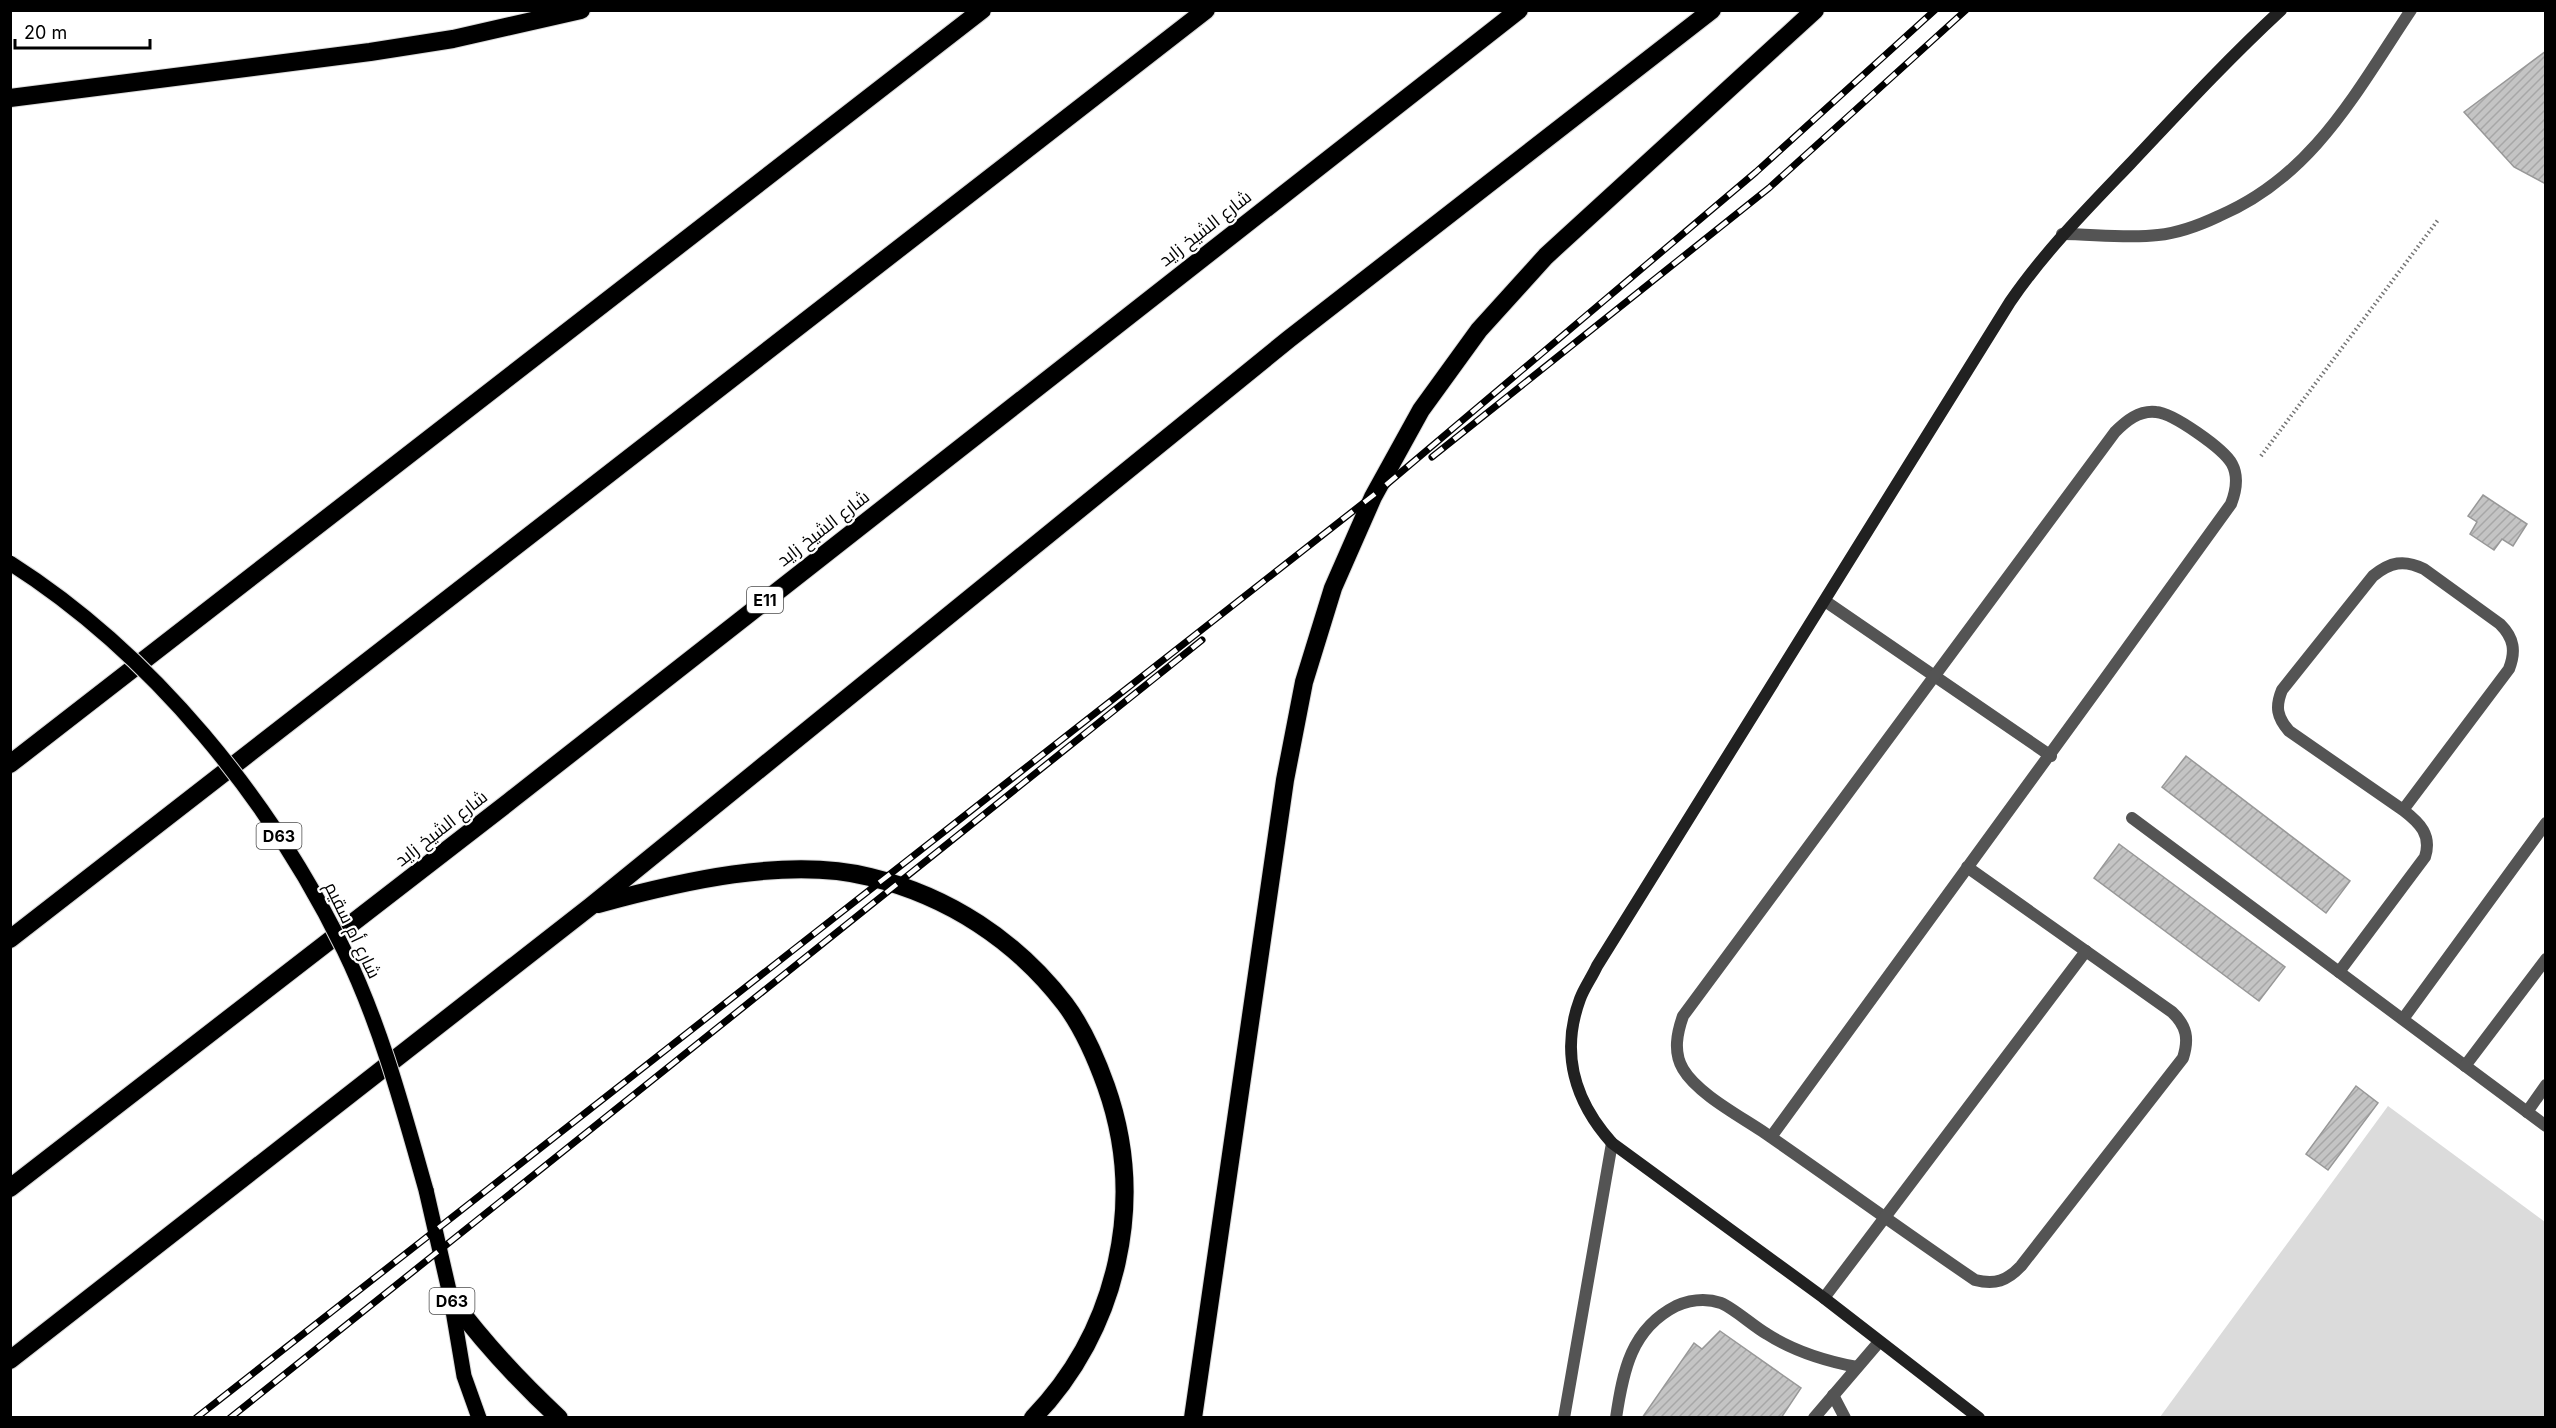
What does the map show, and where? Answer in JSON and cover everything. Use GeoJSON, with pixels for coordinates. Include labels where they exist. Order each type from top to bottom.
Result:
{"type":"FeatureCollection","features":[{"type":"Feature","properties":{"kind":"highway"},"geometry":{"type":"LineString","coordinates":[[10,98],[417,44],[535,22],[581,10]]}},
{"type":"Feature","properties":{"kind":"highway"},"geometry":{"type":"LineString","coordinates":[[10,764],[982,10]]}},
{"type":"Feature","properties":{"kind":"highway"},"geometry":{"type":"LineString","coordinates":[[10,939],[1206,10]]}},
{"type":"Feature","properties":{"kind":"highway","name":"شارع الشيخ زايد"},"geometry":{"type":"LineString","coordinates":[[10,1188],[510,801],[1519,10]]}},
{"type":"Feature","properties":{"kind":"highway"},"geometry":{"type":"LineString","coordinates":[[10,1360],[591,906],[1289,339],[1712,10]]}},
{"type":"Feature","properties":{"kind":"highway"},"geometry":{"type":"LineString","coordinates":[[1193,1418],[1287,769],[1304,682],[1333,588],[1373,497],[1421,410],[1479,330],[1545,256],[1815,10]]}},
{"type":"Feature","properties":{"kind":"highway"},"geometry":{"type":"LineString","coordinates":[[591,906],[691,882],[749,873],[809,869],[868,876],[926,894],[979,923],[1026,960],[1066,1005],[1096,1057],[1116,1113],[1125,1172],[1123,1232],[1111,1291],[1088,1346],[1054,1396],[1033,1418]]}},
{"type":"Feature","properties":{"kind":"highway"},"geometry":{"type":"LineString","coordinates":[[451,1299],[499,1359],[559,1418]]}},
{"type":"Feature","properties":{"kind":"main road","name":"شارع أم سقيم"},"geometry":{"type":"LineString","coordinates":[[10,564],[89,621],[151,678],[208,740],[260,807],[305,877],[345,951],[377,1029],[426,1190],[451,1299],[464,1376],[479,1418]]}},
{"type":"Feature","properties":{"kind":"street"},"geometry":{"type":"LineString","coordinates":[[1979,1418],[1824,1298],[1612,1143],[1595,1124],[1582,1100],[1572,1067],[1571,1032],[1580,998],[1597,966],[2034,267],[2062,234],[2186,104],[2281,10]]}},
{"type":"Feature","properties":{"kind":"lane"},"geometry":{"type":"LineString","coordinates":[[2062,234],[2158,235],[2197,226],[2234,210],[2269,189],[2300,163],[2328,134],[2411,10]]}},
{"type":"Feature","properties":{"kind":"lane"},"geometry":{"type":"LineString","coordinates":[[1771,1137],[1967,867],[2051,756],[2231,504],[2236,492],[2236,477],[2232,464],[2223,453],[2170,415],[2155,411],[2140,414],[2126,421],[2115,432],[1683,1017],[1677,1033],[1677,1050],[1682,1067],[1692,1082],[1975,1280],[1988,1283],[2001,1282],[2012,1276],[2183,1058],[2187,1046],[2182,1021],[1967,867]]}},
{"type":"Feature","properties":{"kind":"lane"},"geometry":{"type":"LineString","coordinates":[[2339,972],[2425,857],[2428,847],[2423,828],[2403,810],[2289,731],[2281,722],[2277,711],[2277,701],[2282,690],[2373,576],[2384,567],[2397,562],[2412,563],[2424,569],[2500,624],[2509,633],[2513,645],[2513,657],[2509,669],[2403,810]]}},
{"type":"Feature","properties":{"kind":"lane"},"geometry":{"type":"LineString","coordinates":[[1825,601],[2051,756]]}},
{"type":"Feature","properties":{"kind":"lane"},"geometry":{"type":"LineString","coordinates":[[2132,818],[2546,1126]]}},
{"type":"Feature","properties":{"kind":"lane"},"geometry":{"type":"LineString","coordinates":[[2403,1020],[2546,823]]}},
{"type":"Feature","properties":{"kind":"lane"},"geometry":{"type":"LineString","coordinates":[[1824,1298],[2086,951]]}},
{"type":"Feature","properties":{"kind":"lane"},"geometry":{"type":"LineString","coordinates":[[2465,1066],[2546,959]]}},
{"type":"Feature","properties":{"kind":"lane"},"geometry":{"type":"LineString","coordinates":[[2527,1112],[2546,1085]]}},
{"type":"Feature","properties":{"kind":"lane"},"geometry":{"type":"LineString","coordinates":[[1564,1418],[1612,1143]]}},
{"type":"Feature","properties":{"kind":"lane"},"geometry":{"type":"LineString","coordinates":[[1616,1418],[1620,1391],[1634,1346],[1646,1328],[1662,1313],[1682,1304],[1702,1299],[1722,1304],[1790,1347],[1834,1363],[1857,1367]]}},
{"type":"Feature","properties":{"kind":"lane"},"geometry":{"type":"LineString","coordinates":[[1815,1418],[1879,1342]]}},
{"type":"Feature","properties":{"kind":"lane"},"geometry":{"type":"LineString","coordinates":[[1833,1395],[1845,1418]]}},
{"type":"Feature","properties":{"kind":"path"},"geometry":{"type":"LineString","coordinates":[[2232,464],[2256,459],[2263,454],[2438,220]]}},
{"type":"Feature","properties":{"kind":"shaded area"},"geometry":{"type":"Polygon","coordinates":[[[2388,1106],[2545,1222],[2545,1417],[2160,1417],[2388,1106]]]}},
{"type":"Feature","properties":{"kind":"building"},"geometry":{"type":"Polygon","coordinates":[[[2546,51],[2546,184],[2514,167],[2464,112],[2546,51]]]}},
{"type":"Feature","properties":{"kind":"building"},"geometry":{"type":"Polygon","coordinates":[[[2483,495],[2527,524],[2513,546],[2502,539],[2494,550],[2470,534],[2477,522],[2468,516],[2483,495]]]}},
{"type":"Feature","properties":{"kind":"building"},"geometry":{"type":"Polygon","coordinates":[[[2186,756],[2350,881],[2326,913],[2162,787],[2186,756]]]}},
{"type":"Feature","properties":{"kind":"building"},"geometry":{"type":"Polygon","coordinates":[[[2119,844],[2285,967],[2259,1001],[2094,878],[2119,844]]]}},
{"type":"Feature","properties":{"kind":"building"},"geometry":{"type":"Polygon","coordinates":[[[2356,1086],[2378,1103],[2328,1170],[2306,1154],[2356,1086]]]}},
{"type":"Feature","properties":{"kind":"building"},"geometry":{"type":"Polygon","coordinates":[[[1720,1331],[1801,1388],[1781,1418],[1642,1418],[1694,1343],[1702,1349],[1720,1331]]]}},
{"type":"Feature","properties":{"kind":"railway"},"geometry":{"type":"LineString","coordinates":[[196,1418],[1380,490],[1756,172],[1935,10]]}},
{"type":"Feature","properties":{"kind":"railway"},"geometry":{"type":"LineString","coordinates":[[1432,457],[1769,188],[1966,10]]}},
{"type":"Feature","properties":{"kind":"railway"},"geometry":{"type":"LineString","coordinates":[[230,1418],[1202,640]]}}]}
